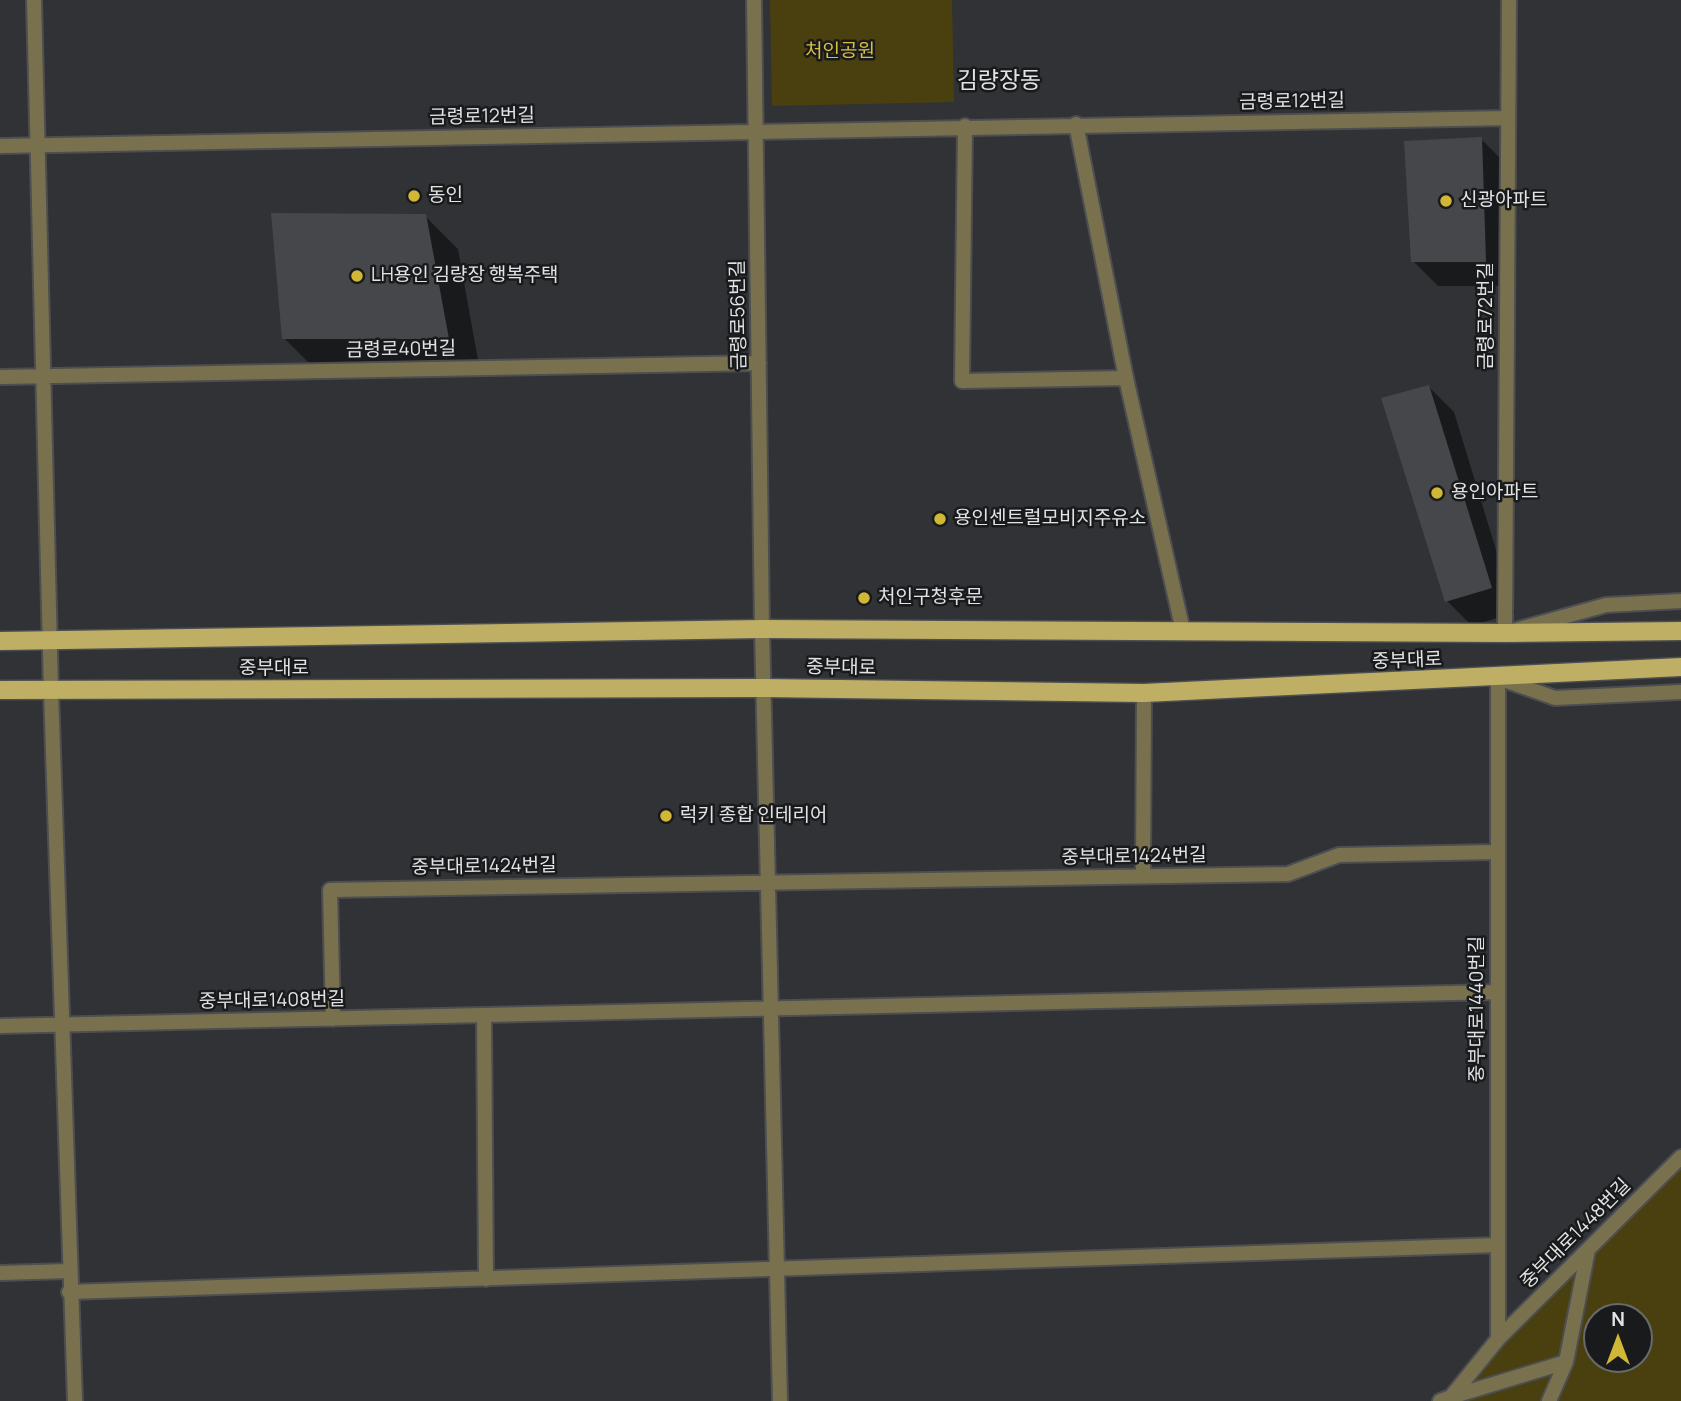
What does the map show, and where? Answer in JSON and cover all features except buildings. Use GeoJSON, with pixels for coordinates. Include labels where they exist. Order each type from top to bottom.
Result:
{"type":"FeatureCollection","features":[{"type":"Feature","properties":{"kind":"main road","name":"중부대로"},"geometry":{"type":"LineString","coordinates":[[0,641],[762,629],[1505,633],[1681,631]]}},
{"type":"Feature","properties":{"kind":"main road","name":"중부대로"},"geometry":{"type":"LineString","coordinates":[[0,690],[763,688],[1144,693],[1498,678],[1681,667]]}},
{"type":"Feature","properties":{"kind":"street"},"geometry":{"type":"LineString","coordinates":[[34,0],[51,691],[68,1271],[75,1401]]}},
{"type":"Feature","properties":{"kind":"street","name":"금령로56번길"},"geometry":{"type":"LineString","coordinates":[[754,0],[762,629]]}},
{"type":"Feature","properties":{"kind":"street","name":"금령로72번길"},"geometry":{"type":"LineString","coordinates":[[1505,633],[1509,0]]}},
{"type":"Feature","properties":{"kind":"street","name":"금령로12번길"},"geometry":{"type":"LineString","coordinates":[[0,146],[1508,118]]}},
{"type":"Feature","properties":{"kind":"street"},"geometry":{"type":"LineString","coordinates":[[1076,124],[1126,378],[1183,631]]}},
{"type":"Feature","properties":{"kind":"street"},"geometry":{"type":"LineString","coordinates":[[965,126],[962,381],[1126,378]]}},
{"type":"Feature","properties":{"kind":"street","name":"금령로40번길"},"geometry":{"type":"LineString","coordinates":[[0,377],[759,363]]}},
{"type":"Feature","properties":{"kind":"street"},"geometry":{"type":"LineString","coordinates":[[1505,633],[1606,605],[1681,601]]}},
{"type":"Feature","properties":{"kind":"street"},"geometry":{"type":"LineString","coordinates":[[762,629],[780,1401]]}},
{"type":"Feature","properties":{"kind":"street"},"geometry":{"type":"LineString","coordinates":[[1498,678],[1555,698],[1681,692]]}},
{"type":"Feature","properties":{"kind":"street","name":"중부대로1440번길"},"geometry":{"type":"LineString","coordinates":[[1498,678],[1498,1339]]}},
{"type":"Feature","properties":{"kind":"street"},"geometry":{"type":"LineString","coordinates":[[1143,876],[1144,693]]}},
{"type":"Feature","properties":{"kind":"street","name":"중부대로1424번길"},"geometry":{"type":"LineString","coordinates":[[332,1019],[330,890],[768,880],[1288,874],[1339,855],[1496,852]]}},
{"type":"Feature","properties":{"kind":"street"},"geometry":{"type":"LineString","coordinates":[[771,1009],[1497,992]]}},
{"type":"Feature","properties":{"kind":"street","name":"중부대로1408번길"},"geometry":{"type":"LineString","coordinates":[[0,1026],[771,1009]]}},
{"type":"Feature","properties":{"kind":"street"},"geometry":{"type":"LineString","coordinates":[[484,1015],[486,1279]]}},
{"type":"Feature","properties":{"kind":"street","name":"중부대로1448번길"},"geometry":{"type":"LineString","coordinates":[[1498,1339],[1681,1157]]}},
{"type":"Feature","properties":{"kind":"street"},"geometry":{"type":"LineString","coordinates":[[69,1292],[1498,1245]]}},
{"type":"Feature","properties":{"kind":"street"},"geometry":{"type":"LineString","coordinates":[[1549,1401],[1566,1362],[1589,1248]]}},
{"type":"Feature","properties":{"kind":"street"},"geometry":{"type":"LineString","coordinates":[[0,1273],[68,1271]]}},
{"type":"Feature","properties":{"kind":"street"},"geometry":{"type":"LineString","coordinates":[[1445,1399],[1498,1339]]}},
{"type":"Feature","properties":{"kind":"street"},"geometry":{"type":"LineString","coordinates":[[1445,1399],[1566,1362]]}},
{"type":"Feature","properties":{"kind":"green space","name":"처인공원"},"geometry":{"type":"Polygon","coordinates":[[[770,0],[952,0],[954,102],[772,106],[770,0]]]}},
{"type":"Feature","properties":{"kind":"green space"},"geometry":{"type":"Polygon","coordinates":[[[1681,1157],[1681,1401],[1440,1401],[1681,1157]]]}},
{"type":"Feature","properties":{"kind":"place","name":"동인"},"geometry":{"type":"Point","coordinates":[414,196]}},
{"type":"Feature","properties":{"kind":"place","name":"신광아파트"},"geometry":{"type":"Point","coordinates":[1446,201]}},
{"type":"Feature","properties":{"kind":"place","name":"LH용인 김량장 행복주택"},"geometry":{"type":"Point","coordinates":[357,276]}},
{"type":"Feature","properties":{"kind":"place","name":"용인아파트"},"geometry":{"type":"Point","coordinates":[1437,493]}},
{"type":"Feature","properties":{"kind":"place","name":"용인센트럴모비지주유소"},"geometry":{"type":"Point","coordinates":[940,519]}},
{"type":"Feature","properties":{"kind":"place","name":"처인구청후문"},"geometry":{"type":"Point","coordinates":[864,598]}},
{"type":"Feature","properties":{"kind":"place","name":"럭키 종합 인테리어"},"geometry":{"type":"Point","coordinates":[666,816]}},
{"type":"Feature","properties":{"kind":"district","name":"김량장동"},"geometry":{"type":"Point","coordinates":[999,82]}}]}
